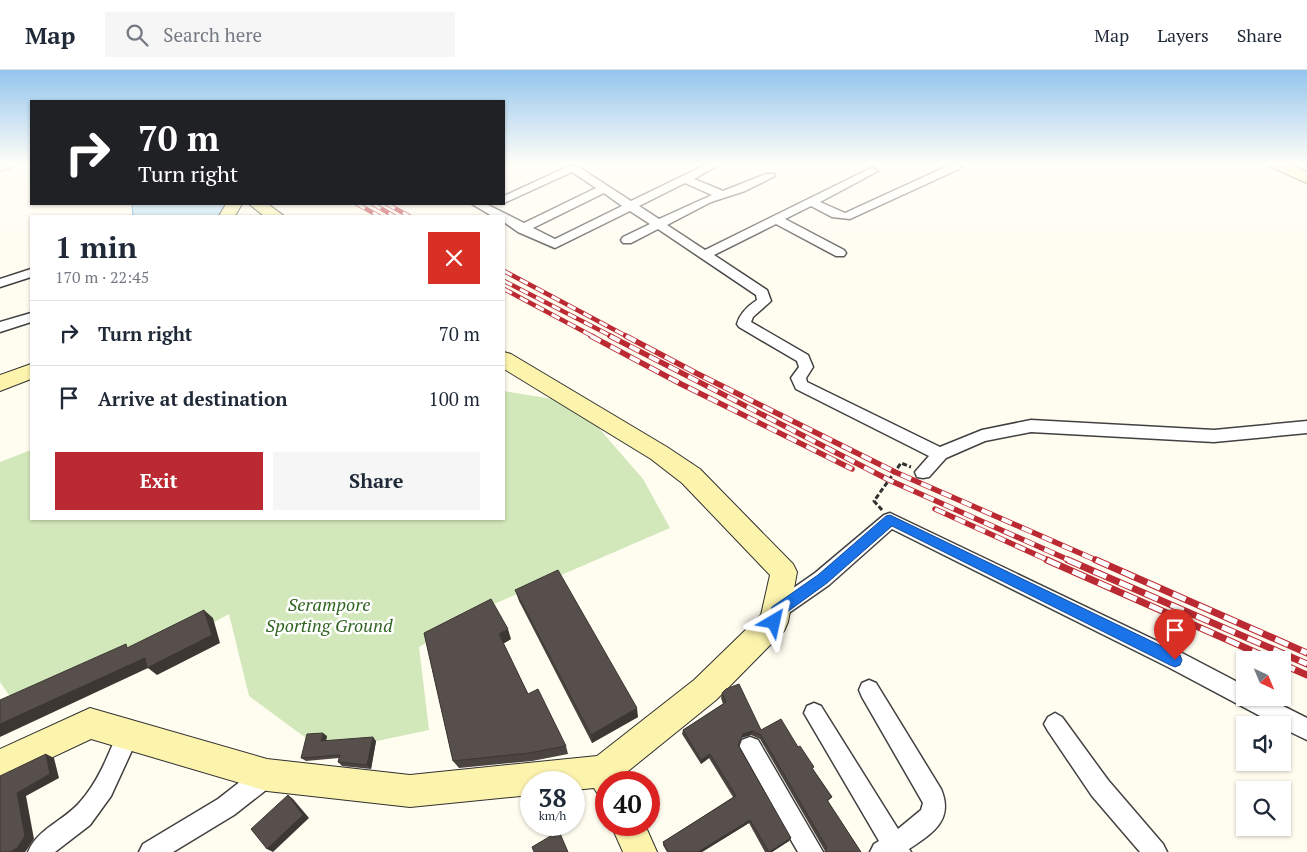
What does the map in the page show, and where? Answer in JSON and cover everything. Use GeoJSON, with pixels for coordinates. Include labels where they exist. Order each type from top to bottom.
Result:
{"type":"FeatureCollection","features":[{"type":"Feature","properties":{"kind":"street"},"geometry":{"type":"LineString","coordinates":[[522,229],[580,200]]}},
{"type":"Feature","properties":{"kind":"street"},"geometry":{"type":"LineString","coordinates":[[620,200],[762,293],[764,301],[747,316],[744,324],[803,358],[806,367],[798,378],[801,385],[940,454]]}},
{"type":"Feature","properties":{"kind":"street"},"geometry":{"type":"LineString","coordinates":[[505,219],[522,229],[555,244],[639,200]]}},
{"type":"Feature","properties":{"kind":"street"},"geometry":{"type":"LineString","coordinates":[[627,240],[706,200]]}},
{"type":"Feature","properties":{"kind":"street"},"geometry":{"type":"LineString","coordinates":[[705,255],[810,201],[836,215],[846,217],[883,200]]}},
{"type":"Feature","properties":{"kind":"street"},"geometry":{"type":"LineString","coordinates":[[258,205],[274,215]]}},
{"type":"Feature","properties":{"kind":"street"},"geometry":{"type":"LineString","coordinates":[[486,205],[499,215]]}},
{"type":"Feature","properties":{"kind":"street"},"geometry":{"type":"LineString","coordinates":[[776,218],[840,253]]}},
{"type":"Feature","properties":{"kind":"street"},"geometry":{"type":"LineString","coordinates":[[0,283],[30,273]]}},
{"type":"Feature","properties":{"kind":"street"},"geometry":{"type":"LineString","coordinates":[[0,327],[30,317]]}},
{"type":"Feature","properties":{"kind":"street"},"geometry":{"type":"LineString","coordinates":[[505,360],[651,448],[692,476],[784,572],[774,622],[705,690],[613,771]]}},
{"type":"Feature","properties":{"kind":"street"},"geometry":{"type":"LineString","coordinates":[[0,383],[30,372]]}},
{"type":"Feature","properties":{"kind":"street"},"geometry":{"type":"LineString","coordinates":[[923,472],[940,454],[982,436],[1030,426],[1214,436],[1307,427]]}},
{"type":"Feature","properties":{"kind":"street"},"geometry":{"type":"LineString","coordinates":[[776,611],[822,579],[890,520],[1236,692]]}},
{"type":"Feature","properties":{"kind":"street"},"geometry":{"type":"LineString","coordinates":[[814,713],[892,850],[924,823],[933,813],[935,804],[933,797],[869,690]]}},
{"type":"Feature","properties":{"kind":"street"},"geometry":{"type":"LineString","coordinates":[[1263,706],[1307,730]]}},
{"type":"Feature","properties":{"kind":"street"},"geometry":{"type":"LineString","coordinates":[[0,766],[90,724],[266,775],[410,791],[595,778]]}},
{"type":"Feature","properties":{"kind":"street"},"geometry":{"type":"LineString","coordinates":[[1055,724],[1100,788],[1149,850]]}},
{"type":"Feature","properties":{"kind":"street"},"geometry":{"type":"LineString","coordinates":[[40,852],[48,842],[82,817],[92,804],[103,787],[128,735]]}},
{"type":"Feature","properties":{"kind":"street"},"geometry":{"type":"LineString","coordinates":[[750,748],[811,852]]}},
{"type":"Feature","properties":{"kind":"street"},"geometry":{"type":"LineString","coordinates":[[152,852],[226,807],[266,775]]}},
{"type":"Feature","properties":{"kind":"street"},"geometry":{"type":"LineString","coordinates":[[633,836],[640,852]]}},
{"type":"Feature","properties":{"kind":"path"},"geometry":{"type":"LineString","coordinates":[[890,520],[874,501],[901,463],[923,472]]}},
{"type":"Feature","properties":{"kind":"green space","name":"Serampore Sporting Ground"},"geometry":{"type":"Polygon","coordinates":[[[505,391],[577,403],[643,479],[670,528],[494,604],[419,647],[429,730],[325,752],[249,696],[229,614],[178,642],[21,713],[0,682],[0,462],[30,450],[30,520],[505,520],[505,391]]]}},
{"type":"Feature","properties":{"kind":"water"},"geometry":{"type":"Polygon","coordinates":[[[132,205],[226,205],[220,215],[133,215],[132,205]]]}},
{"type":"Feature","properties":{"kind":"building"},"geometry":{"type":"Polygon","coordinates":[[[558,570],[637,708],[591,735],[515,590],[558,570]]]}},
{"type":"Feature","properties":{"kind":"building"},"geometry":{"type":"Polygon","coordinates":[[[491,599],[508,629],[499,634],[528,694],[538,689],[566,746],[529,753],[453,761],[424,633],[491,599]]]}},
{"type":"Feature","properties":{"kind":"building"},"geometry":{"type":"Polygon","coordinates":[[[204,610],[212,635],[147,668],[145,658],[0,724],[0,700],[126,644],[127,648],[204,610]]]}},
{"type":"Feature","properties":{"kind":"building"},"geometry":{"type":"Polygon","coordinates":[[[739,684],[761,730],[781,719],[798,747],[800,746],[814,767],[812,768],[832,797],[827,800],[861,852],[825,851],[827,848],[761,735],[752,731],[743,734],[738,745],[791,838],[769,852],[750,820],[698,852],[668,852],[663,842],[736,796],[710,754],[701,760],[683,730],[726,702],[722,693],[726,689],[739,684]]]}},
{"type":"Feature","properties":{"kind":"building"},"geometry":{"type":"Polygon","coordinates":[[[323,733],[321,741],[373,737],[367,765],[338,762],[340,755],[301,758],[307,734],[323,733]]]}},
{"type":"Feature","properties":{"kind":"building"},"geometry":{"type":"Polygon","coordinates":[[[46,754],[50,774],[17,793],[25,836],[17,848],[10,852],[0,852],[0,776],[46,754]]]}},
{"type":"Feature","properties":{"kind":"building"},"geometry":{"type":"Polygon","coordinates":[[[288,795],[303,815],[267,849],[251,829],[288,795]]]}},
{"type":"Feature","properties":{"kind":"building"},"geometry":{"type":"Polygon","coordinates":[[[551,836],[561,836],[568,852],[534,852],[532,847],[551,836]]]}},
{"type":"Feature","properties":{"kind":"railway"},"geometry":{"type":"LineString","coordinates":[[359,205],[377,215]]}},
{"type":"Feature","properties":{"kind":"railway"},"geometry":{"type":"LineString","coordinates":[[375,205],[392,215]]}},
{"type":"Feature","properties":{"kind":"railway"},"geometry":{"type":"LineString","coordinates":[[389,205],[407,215]]}},
{"type":"Feature","properties":{"kind":"railway"},"geometry":{"type":"LineString","coordinates":[[505,272],[628,337]]}},
{"type":"Feature","properties":{"kind":"railway"},"geometry":{"type":"LineString","coordinates":[[505,282],[613,337]]}},
{"type":"Feature","properties":{"kind":"railway"},"geometry":{"type":"LineString","coordinates":[[505,290],[594,337]]}},
{"type":"Feature","properties":{"kind":"railway"},"geometry":{"type":"LineString","coordinates":[[591,336],[681,384],[852,469]]}},
{"type":"Feature","properties":{"kind":"railway"},"geometry":{"type":"LineString","coordinates":[[610,336],[889,480],[1071,561]]}},
{"type":"Feature","properties":{"kind":"railway"},"geometry":{"type":"LineString","coordinates":[[626,336],[895,472],[1098,561]]}},
{"type":"Feature","properties":{"kind":"railway"},"geometry":{"type":"LineString","coordinates":[[935,509],[1050,561]]}},
{"type":"Feature","properties":{"kind":"railway"},"geometry":{"type":"LineString","coordinates":[[1047,560],[1253,651]]}},
{"type":"Feature","properties":{"kind":"railway"},"geometry":{"type":"LineString","coordinates":[[1068,560],[1307,664]]}},
{"type":"Feature","properties":{"kind":"railway"},"geometry":{"type":"LineString","coordinates":[[1096,560],[1307,653]]}},
{"type":"Feature","properties":{"kind":"railway"},"geometry":{"type":"LineString","coordinates":[[1291,668],[1307,675]]}},
{"type":"Feature","properties":{"kind":"route"},"geometry":{"type":"LineString","coordinates":[[774,622],[776,611],[822,579],[890,520],[1175,660]]}}]}
